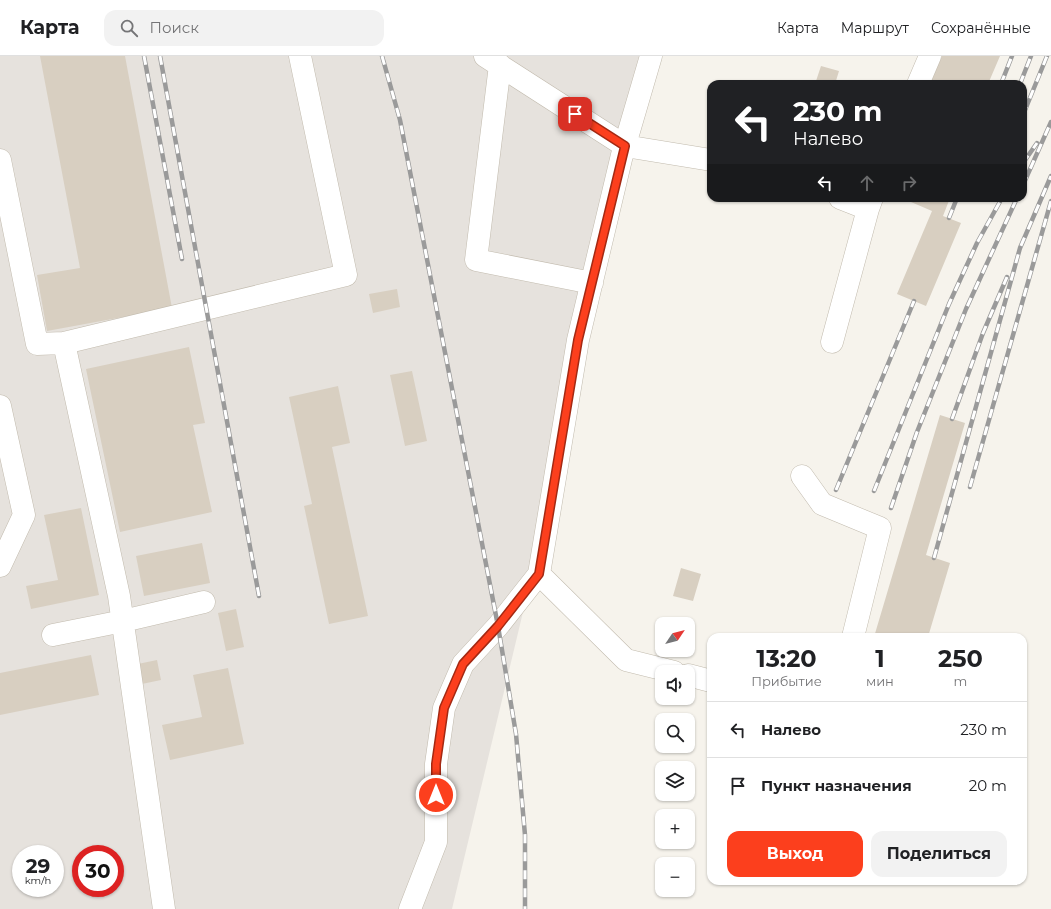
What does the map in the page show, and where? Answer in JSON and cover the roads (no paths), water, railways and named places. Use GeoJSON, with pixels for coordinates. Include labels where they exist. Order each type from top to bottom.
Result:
{"type":"FeatureCollection","features":[{"type":"Feature","properties":{"kind":"street"},"geometry":{"type":"LineString","coordinates":[[0,160],[36,344],[64,343],[346,275],[300,56]]}},
{"type":"Feature","properties":{"kind":"street"},"geometry":{"type":"LineString","coordinates":[[410,909],[436,842],[436,764],[444,708],[463,664],[498,626],[539,574],[578,340],[625,146],[651,56]]}},
{"type":"Feature","properties":{"kind":"street"},"geometry":{"type":"LineString","coordinates":[[920,80],[930,56]]}},
{"type":"Feature","properties":{"kind":"street"},"geometry":{"type":"LineString","coordinates":[[592,283],[476,260],[492,61],[625,146],[707,159]]}},
{"type":"Feature","properties":{"kind":"street"},"geometry":{"type":"LineString","coordinates":[[832,342],[870,204],[860,202]]}},
{"type":"Feature","properties":{"kind":"street"},"geometry":{"type":"LineString","coordinates":[[64,343],[119,596],[164,909]]}},
{"type":"Feature","properties":{"kind":"street"},"geometry":{"type":"LineString","coordinates":[[0,406],[24,516],[0,566]]}},
{"type":"Feature","properties":{"kind":"street"},"geometry":{"type":"LineString","coordinates":[[802,476],[822,504],[880,528],[855,633]]}},
{"type":"Feature","properties":{"kind":"street"},"geometry":{"type":"LineString","coordinates":[[539,574],[626,660],[655,667]]}},
{"type":"Feature","properties":{"kind":"street"},"geometry":{"type":"LineString","coordinates":[[53,635],[204,602]]}},
{"type":"Feature","properties":{"kind":"street"},"geometry":{"type":"LineString","coordinates":[[695,678],[707,680]]}},
{"type":"Feature","properties":{"kind":"railway"},"geometry":{"type":"LineString","coordinates":[[144,56],[182,259]]}},
{"type":"Feature","properties":{"kind":"railway"},"geometry":{"type":"LineString","coordinates":[[160,56],[259,596]]}},
{"type":"Feature","properties":{"kind":"railway"},"geometry":{"type":"LineString","coordinates":[[382,56],[400,120],[498,626],[516,734],[525,835],[525,909]]}},
{"type":"Feature","properties":{"kind":"railway"},"geometry":{"type":"LineString","coordinates":[[1003,80],[1012,56]]}},
{"type":"Feature","properties":{"kind":"railway"},"geometry":{"type":"LineString","coordinates":[[1022,80],[1031,56]]}},
{"type":"Feature","properties":{"kind":"railway"},"geometry":{"type":"LineString","coordinates":[[1027,105],[1047,56]]}},
{"type":"Feature","properties":{"kind":"railway"},"geometry":{"type":"LineString","coordinates":[[1027,176],[1051,122]]}},
{"type":"Feature","properties":{"kind":"railway"},"geometry":{"type":"LineString","coordinates":[[1027,157],[1037,143]]}},
{"type":"Feature","properties":{"kind":"railway"},"geometry":{"type":"LineString","coordinates":[[934,558],[1020,248],[1051,176]]}},
{"type":"Feature","properties":{"kind":"railway"},"geometry":{"type":"LineString","coordinates":[[970,487],[1051,201]]}},
{"type":"Feature","properties":{"kind":"railway"},"geometry":{"type":"LineString","coordinates":[[949,218],[955,202]]}},
{"type":"Feature","properties":{"kind":"railway"},"geometry":{"type":"LineString","coordinates":[[874,491],[949,304],[977,243],[1000,202]]}},
{"type":"Feature","properties":{"kind":"railway"},"geometry":{"type":"LineString","coordinates":[[891,508],[917,432],[966,309],[1015,202]]}},
{"type":"Feature","properties":{"kind":"railway"},"geometry":{"type":"LineString","coordinates":[[952,419],[983,333],[1007,277]]}},
{"type":"Feature","properties":{"kind":"railway"},"geometry":{"type":"LineString","coordinates":[[836,490],[914,301]]}}]}
